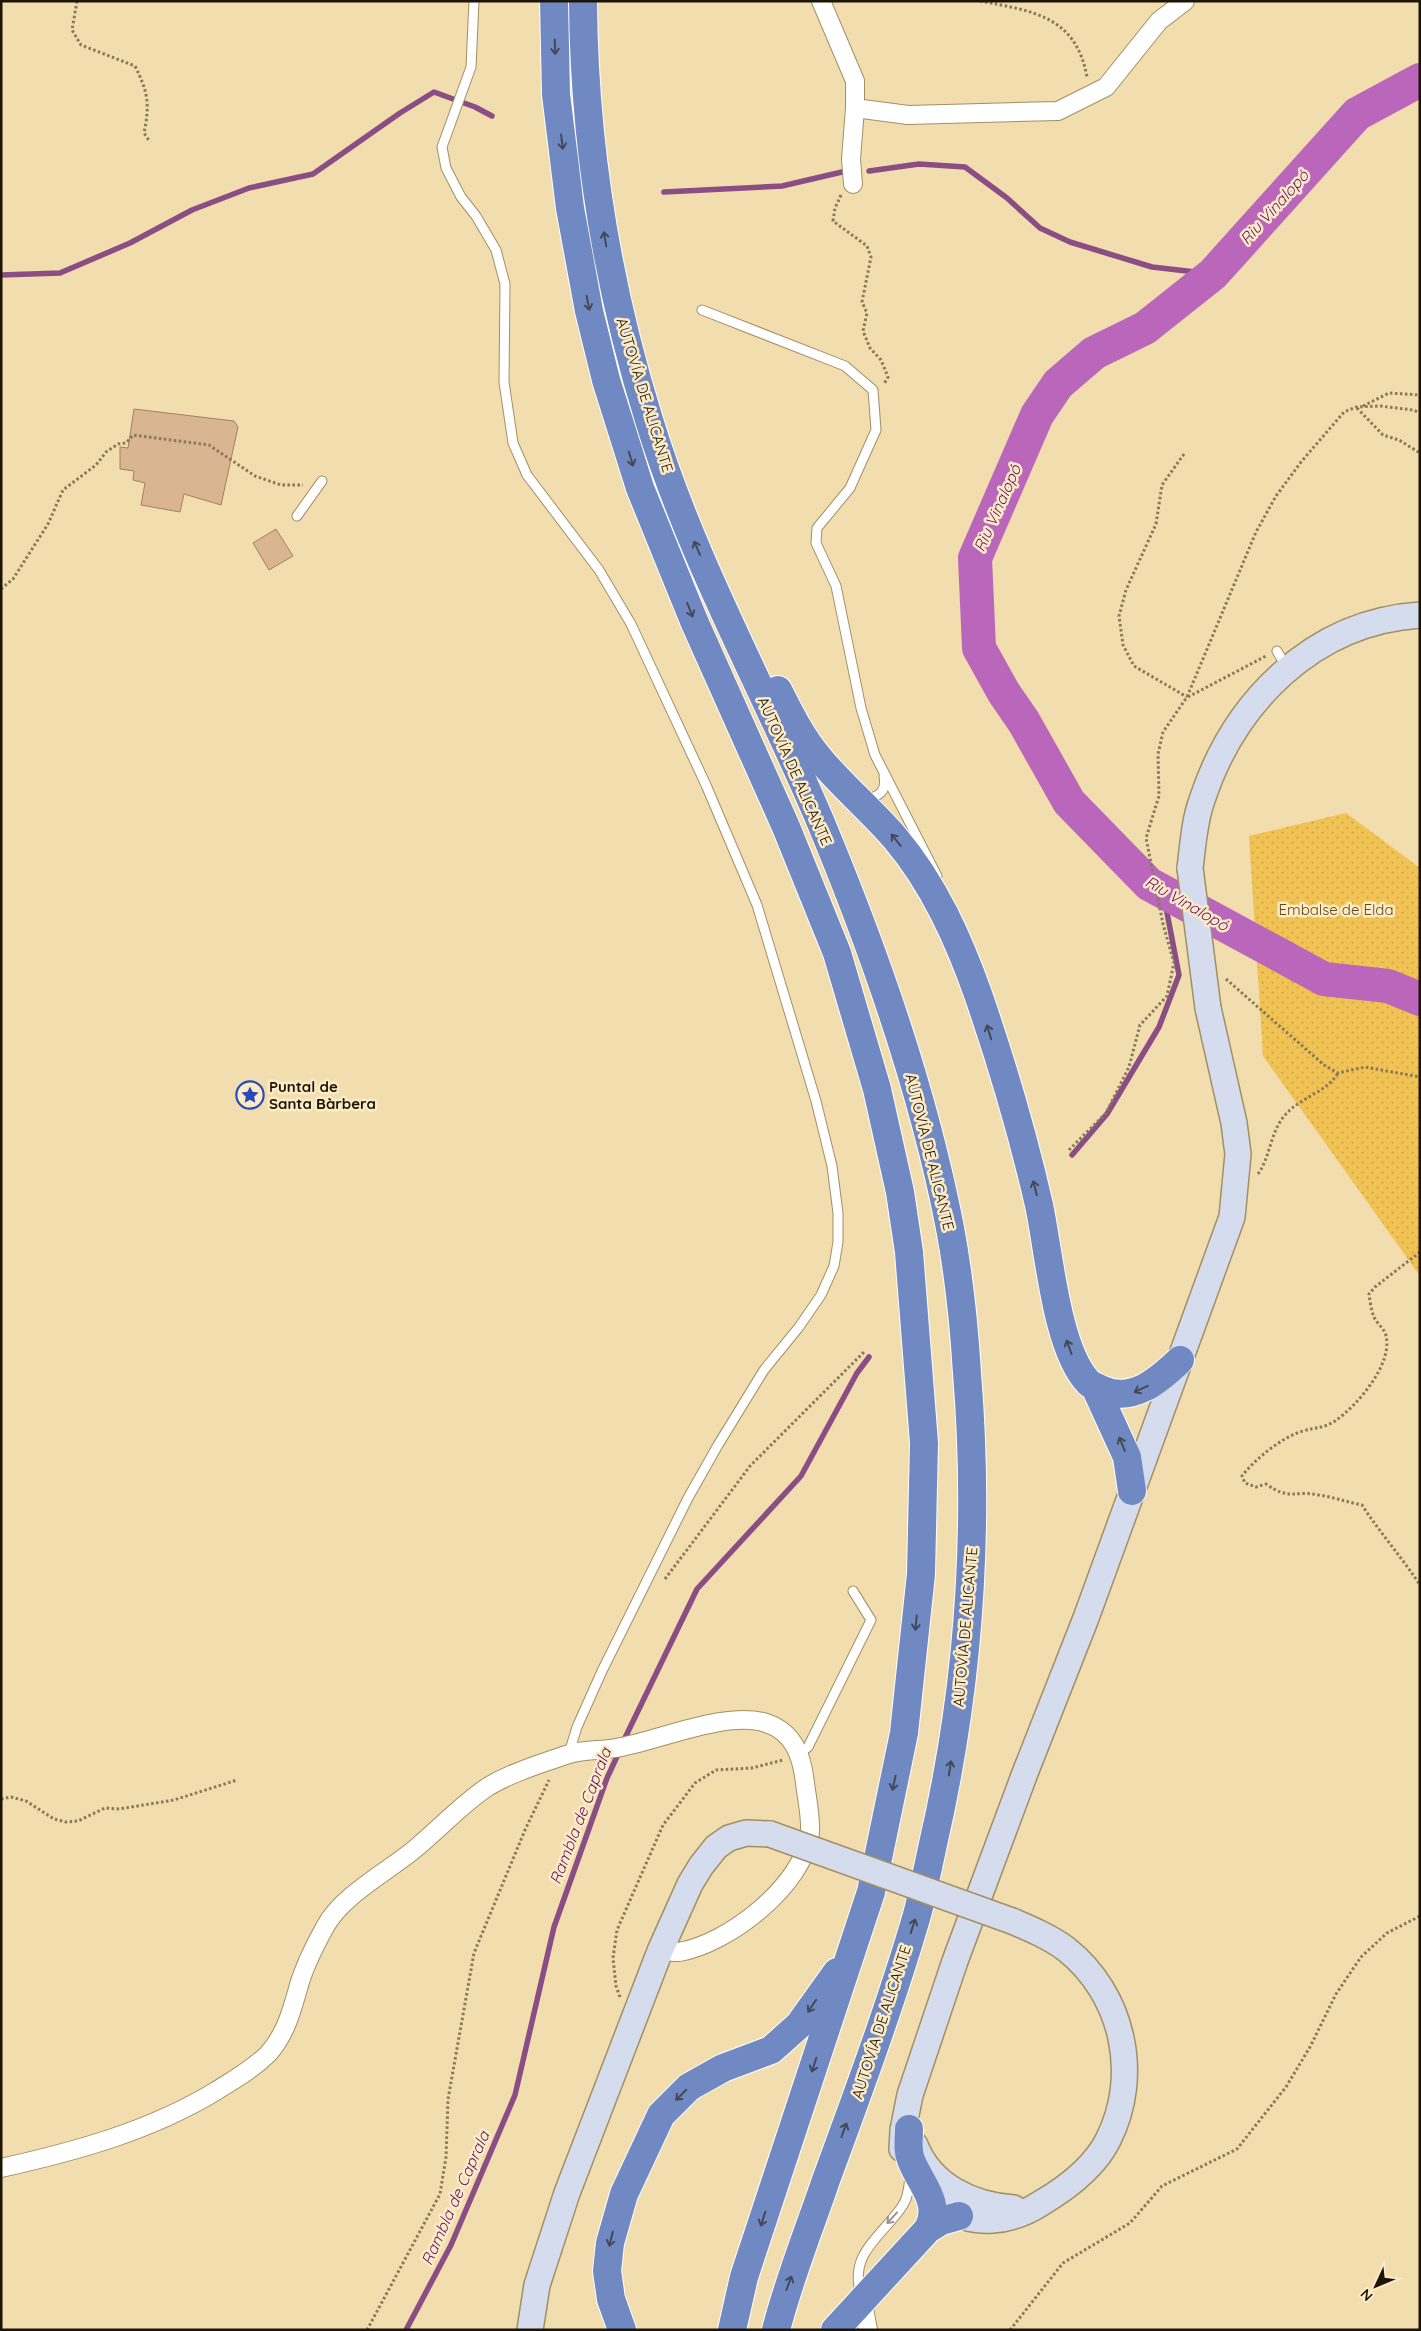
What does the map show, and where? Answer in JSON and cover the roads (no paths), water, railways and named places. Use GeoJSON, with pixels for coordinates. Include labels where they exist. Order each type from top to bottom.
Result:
{"type":"FeatureCollection","features":[{"type":"Feature","properties":{"kind":"highway","name":"AUTOVÍA DE ALICANTE"},"geometry":{"type":"LineString","coordinates":[[554,1],[556,94],[570,208],[589,311],[606,380],[640,488],[694,621],[786,827],[837,953],[877,1089],[900,1192],[908,1244],[924,1443],[921,1574],[904,1733],[871,1892],[744,2277],[732,2330]]}},
{"type":"Feature","properties":{"kind":"highway","name":"AUTOVÍA DE ALICANTE"},"geometry":{"type":"LineString","coordinates":[[583,1],[584,61],[600,211],[617,304],[650,422],[688,528],[730,625],[819,819],[862,928],[896,1025],[928,1138],[950,1227],[963,1311],[972,1434],[972,1573],[950,1772],[918,1913],[849,2117],[785,2294],[776,2330]]}},
{"type":"Feature","properties":{"kind":"highway"},"geometry":{"type":"LineString","coordinates":[[730,625],[763,662],[802,734],[817,756],[895,838],[915,864],[935,895],[951,926],[979,996],[1028,1163],[1064,1333],[1079,1369],[1089,1383],[1095,1387],[1108,1392],[1123,1394],[1137,1392],[1160,1379],[1180,1360]]}},
{"type":"Feature","properties":{"kind":"highway"},"geometry":{"type":"LineString","coordinates":[[1095,1387],[1127,1457],[1132,1491]]}},
{"type":"Feature","properties":{"kind":"highway"},"geometry":{"type":"LineString","coordinates":[[622,2330],[611,2299],[607,2271],[610,2243],[624,2194],[661,2115],[689,2087],[723,2068],[771,2050],[799,2025],[852,1952]]}},
{"type":"Feature","properties":{"kind":"highway"},"geometry":{"type":"LineString","coordinates":[[909,2119],[909,2153],[930,2199],[934,2215],[928,2229]]}},
{"type":"Feature","properties":{"kind":"highway"},"geometry":{"type":"LineString","coordinates":[[835,2330],[862,2298],[928,2229],[959,2216]]}},
{"type":"Feature","properties":{"kind":"main road"},"geometry":{"type":"LineString","coordinates":[[530,2330],[536,2286],[548,2248],[660,1951],[690,1884],[701,1866],[716,1847],[730,1838],[746,1833],[770,1834],[1012,1922],[1053,1941],[1065,1949],[1090,1973],[1113,2010],[1121,2033],[1124,2056],[1121,2103],[1108,2141],[1081,2174],[1039,2205],[1029,2211],[999,2221],[981,2221],[959,2216],[930,2199],[910,2175],[902,2149],[903,2130],[909,2119],[915,2077],[981,1891],[1086,1618],[1232,1217],[1238,1154],[1234,1123],[1208,1008],[1190,868],[1194,832],[1201,801],[1216,763],[1282,660],[1308,652],[1338,635],[1374,623],[1420,615]]}},
{"type":"Feature","properties":{"kind":"main road"},"geometry":{"type":"LineString","coordinates":[[909,2119],[919,2154],[936,2177],[968,2198],[1001,2207],[1039,2205]]}},
{"type":"Feature","properties":{"kind":"street"},"geometry":{"type":"LineString","coordinates":[[821,1],[834,27],[855,81],[851,159],[853,184]]}},
{"type":"Feature","properties":{"kind":"street"},"geometry":{"type":"LineString","coordinates":[[855,108],[908,115],[1058,111],[1106,87],[1159,21],[1184,1]]}},
{"type":"Feature","properties":{"kind":"street"},"geometry":{"type":"LineString","coordinates":[[1,2168],[79,2149],[139,2130],[193,2104],[251,2069],[281,2038],[314,1948],[327,1922],[341,1906],[413,1850],[488,1787],[514,1773],[564,1756],[618,1748],[730,1720],[753,1720],[770,1724],[789,1737],[800,1753],[810,1835],[801,1862],[785,1886],[744,1922],[725,1933],[678,1952],[660,1951]]}},
{"type":"Feature","properties":{"kind":"street"},"geometry":{"type":"LineString","coordinates":[[862,2298],[868,2330]]}},
{"type":"Feature","properties":{"kind":"lane"},"geometry":{"type":"LineString","coordinates":[[474,1],[471,67],[442,147],[446,168],[461,197],[476,216],[496,250],[505,284],[504,382],[513,444],[527,475],[599,570],[631,624],[706,785],[757,905],[816,1101],[832,1166],[838,1214],[838,1242],[834,1266],[821,1295],[764,1370],[688,1498],[602,1671],[564,1756]]}},
{"type":"Feature","properties":{"kind":"lane"},"geometry":{"type":"LineString","coordinates":[[702,310],[845,366],[874,390],[876,430],[850,488],[817,528],[816,543],[836,586],[862,708],[875,755],[940,882]]}},
{"type":"Feature","properties":{"kind":"lane"},"geometry":{"type":"LineString","coordinates":[[297,516],[322,481]]}},
{"type":"Feature","properties":{"kind":"lane"},"geometry":{"type":"LineString","coordinates":[[861,801],[881,794],[884,789],[884,773]]}},
{"type":"Feature","properties":{"kind":"lane"},"geometry":{"type":"LineString","coordinates":[[947,898],[951,911],[951,926]]}},
{"type":"Feature","properties":{"kind":"lane"},"geometry":{"type":"LineString","coordinates":[[800,1753],[808,1747],[871,1620],[853,1591]]}},
{"type":"Feature","properties":{"kind":"lane"},"geometry":{"type":"LineString","coordinates":[[862,2298],[857,2282],[862,2261],[870,2242],[903,2206],[910,2175]]}},
{"type":"Feature","properties":{"kind":"lane"},"geometry":{"type":"LineString","coordinates":[[903,2206],[919,2200],[940,2198],[985,2211],[1001,2207]]}},
{"type":"Feature","properties":{"kind":"waterway","name":"Riu Vinalopó"},"geometry":{"type":"LineString","coordinates":[[1420,80],[1357,114],[1213,274],[1145,328],[1094,353],[1058,384],[1037,415],[975,558],[979,648],[1004,693],[1024,722],[1069,802],[1149,884],[1324,979],[1388,986],[1420,999]]}},
{"type":"Feature","properties":{"kind":"waterway"},"geometry":{"type":"LineString","coordinates":[[1,275],[60,273],[130,243],[192,210],[249,188],[313,174],[400,113],[434,92],[475,107],[492,116]]}},
{"type":"Feature","properties":{"kind":"waterway"},"geometry":{"type":"LineString","coordinates":[[869,171],[919,164],[965,167],[1007,198],[1040,228],[1070,242],[1152,267],[1213,274]]}},
{"type":"Feature","properties":{"kind":"waterway"},"geometry":{"type":"LineString","coordinates":[[664,192],[782,186],[842,172]]}},
{"type":"Feature","properties":{"kind":"waterway","name":"Rambla de Caprala"},"geometry":{"type":"LineString","coordinates":[[1072,1155],[1107,1114],[1159,1027],[1179,975],[1163,892]]}},
{"type":"Feature","properties":{"kind":"waterway","name":"Rambla de Caprala"},"geometry":{"type":"LineString","coordinates":[[623,1742],[697,1589],[801,1476],[857,1373],[869,1357]]}},
{"type":"Feature","properties":{"kind":"waterway","name":"Rambla de Caprala"},"geometry":{"type":"LineString","coordinates":[[406,2330],[451,2245],[515,2095],[554,1927],[607,1778],[620,1750]]}},
{"type":"Feature","properties":{"kind":"place","name":"Puntal de Santa Bàrbera"},"geometry":{"type":"Point","coordinates":[250,1095]}},
{"type":"Feature","properties":{"kind":"park label","name":"Embalse de Elda"},"geometry":{"type":"Point","coordinates":[1336,909]}}]}
